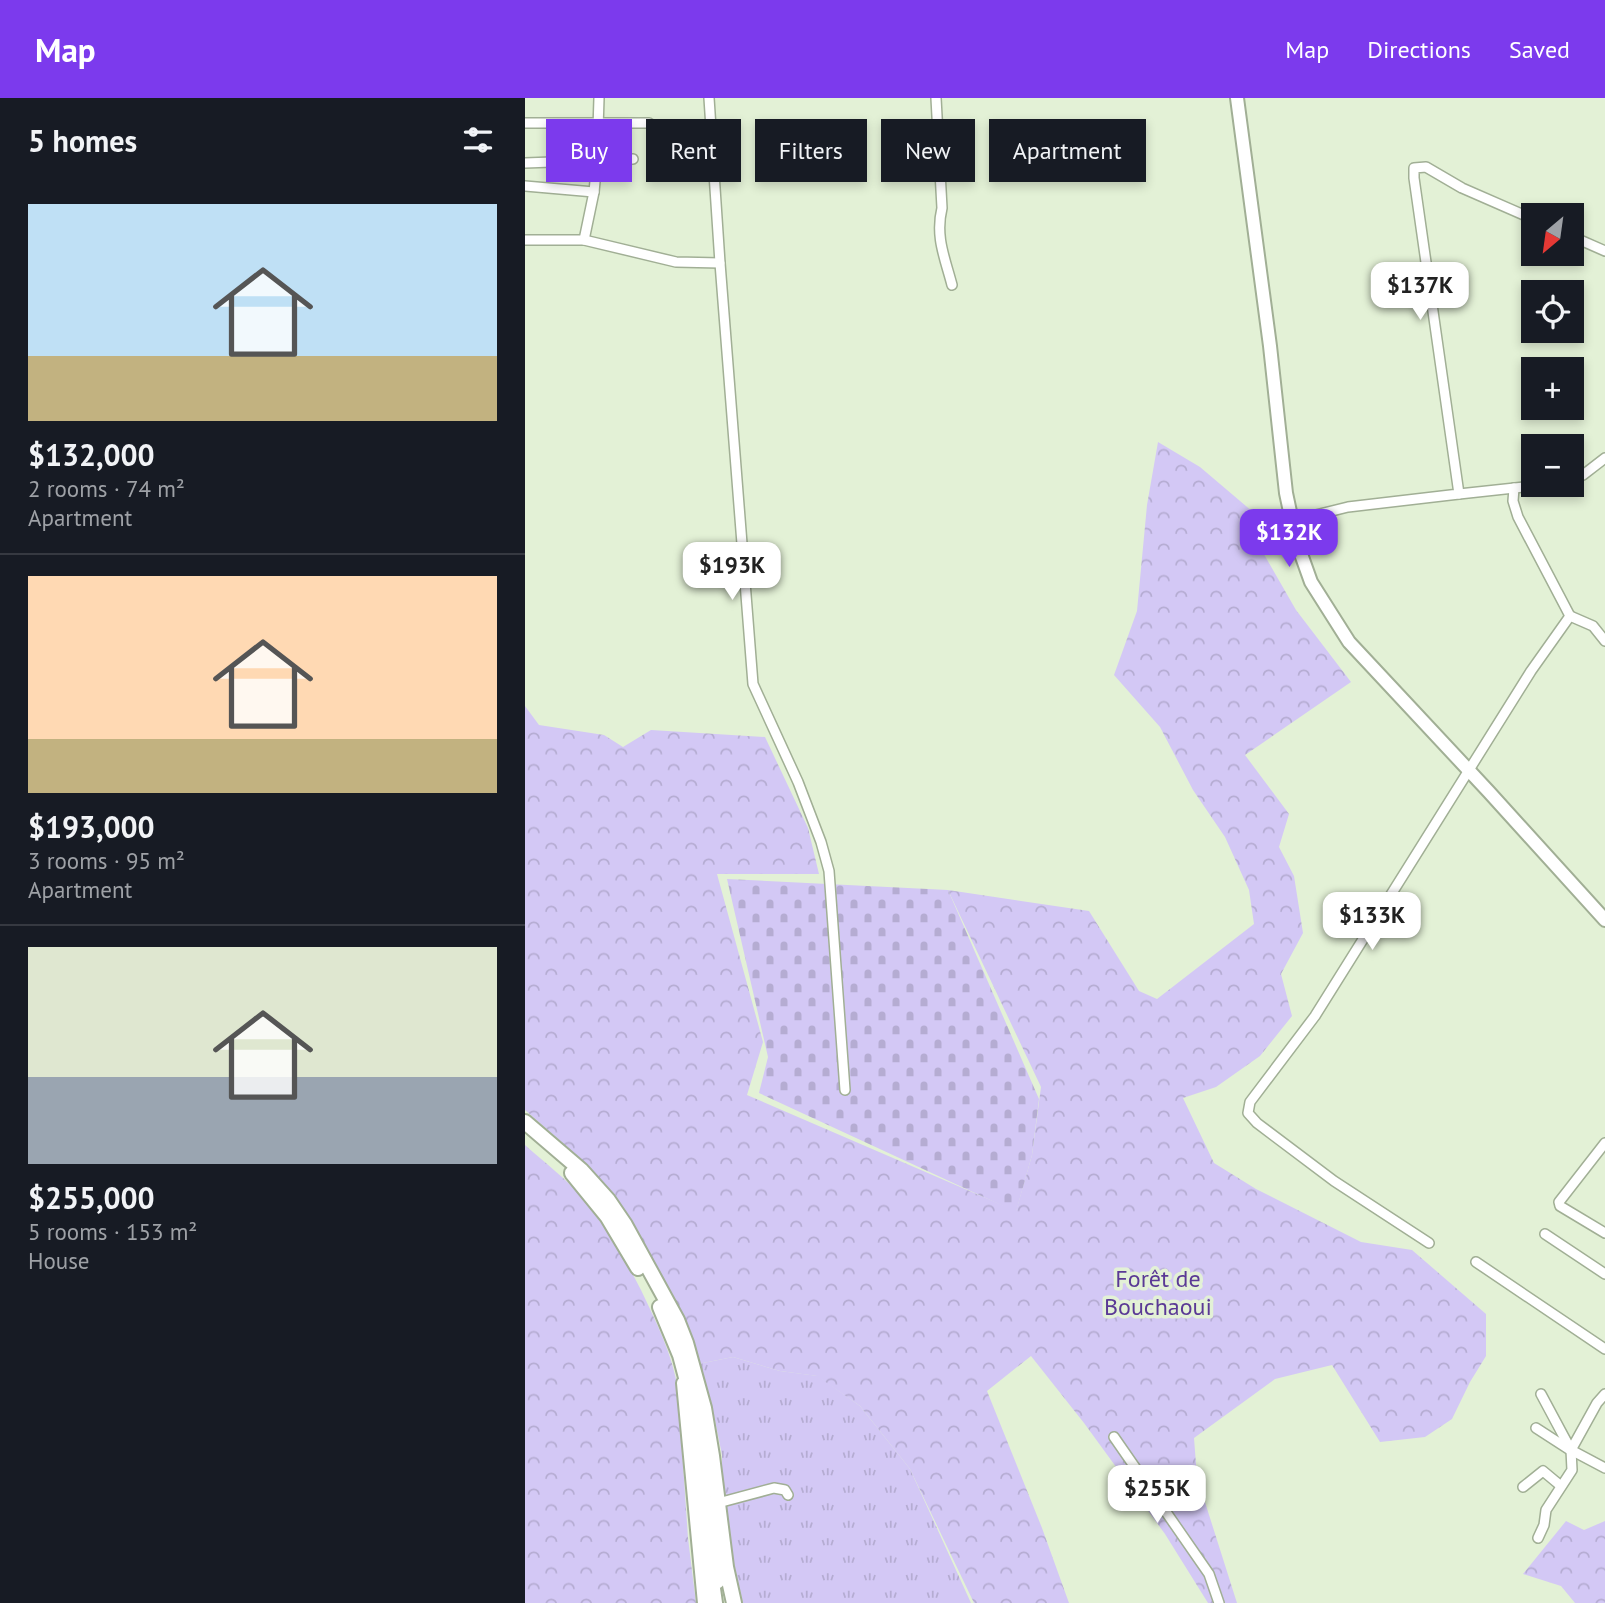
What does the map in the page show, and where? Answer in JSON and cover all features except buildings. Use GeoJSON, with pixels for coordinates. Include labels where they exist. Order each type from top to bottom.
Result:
{"type":"FeatureCollection","features":[{"type":"Feature","properties":{"kind":"highway"},"geometry":{"type":"LineString","coordinates":[[525,1122],[596,1185],[625,1225],[677,1320],[699,1388],[726,1567],[734,1603]]}},
{"type":"Feature","properties":{"kind":"highway"},"geometry":{"type":"LineString","coordinates":[[525,1133],[566,1167],[607,1216],[661,1309],[680,1355],[696,1415],[707,1546],[715,1603]]}},
{"type":"Feature","properties":{"kind":"main road"},"geometry":{"type":"LineString","coordinates":[[1237,98],[1270,346],[1286,493],[1296,540],[1311,582],[1349,642],[1603,914]]}},
{"type":"Feature","properties":{"kind":"main road"},"geometry":{"type":"LineString","coordinates":[[680,1355],[704,1603]]}},
{"type":"Feature","properties":{"kind":"main road"},"geometry":{"type":"LineString","coordinates":[[707,1431],[722,1603]]}},
{"type":"Feature","properties":{"kind":"street"},"geometry":{"type":"LineString","coordinates":[[598,119],[599,98]]}},
{"type":"Feature","properties":{"kind":"street"},"geometry":{"type":"LineString","coordinates":[[709,98],[753,684],[798,782],[829,871],[845,1090]]}},
{"type":"Feature","properties":{"kind":"street"},"geometry":{"type":"LineString","coordinates":[[936,98],[942,208],[939,223],[941,244],[952,285]]}},
{"type":"Feature","properties":{"kind":"street"},"geometry":{"type":"LineString","coordinates":[[525,123],[546,123]]}},
{"type":"Feature","properties":{"kind":"street"},"geometry":{"type":"LineString","coordinates":[[525,163],[546,162]]}},
{"type":"Feature","properties":{"kind":"street"},"geometry":{"type":"LineString","coordinates":[[1459,494],[1414,168],[1426,167],[1462,188],[1521,214]]}},
{"type":"Feature","properties":{"kind":"street"},"geometry":{"type":"LineString","coordinates":[[584,240],[595,182]]}},
{"type":"Feature","properties":{"kind":"street"},"geometry":{"type":"LineString","coordinates":[[525,186],[594,192]]}},
{"type":"Feature","properties":{"kind":"street"},"geometry":{"type":"LineString","coordinates":[[525,240],[584,240],[677,262],[720,263]]}},
{"type":"Feature","properties":{"kind":"street"},"geometry":{"type":"LineString","coordinates":[[1584,242],[1605,251]]}},
{"type":"Feature","properties":{"kind":"street"},"geometry":{"type":"LineString","coordinates":[[1584,474],[1605,458]]}},
{"type":"Feature","properties":{"kind":"street"},"geometry":{"type":"LineString","coordinates":[[1291,521],[1348,507],[1521,487]]}},
{"type":"Feature","properties":{"kind":"street"},"geometry":{"type":"LineString","coordinates":[[1514,488],[1513,501],[1518,517],[1570,616],[1593,626],[1605,641]]}},
{"type":"Feature","properties":{"kind":"street"},"geometry":{"type":"LineString","coordinates":[[1429,1243],[1334,1181],[1257,1123],[1248,1113],[1250,1102],[1315,1016],[1531,671],[1570,616]]}},
{"type":"Feature","properties":{"kind":"street"},"geometry":{"type":"LineString","coordinates":[[1605,1143],[1559,1202],[1560,1206],[1605,1233]]}},
{"type":"Feature","properties":{"kind":"street"},"geometry":{"type":"LineString","coordinates":[[1545,1234],[1605,1273]]}},
{"type":"Feature","properties":{"kind":"street"},"geometry":{"type":"LineString","coordinates":[[1476,1262],[1605,1349]]}},
{"type":"Feature","properties":{"kind":"street"},"geometry":{"type":"LineString","coordinates":[[1538,1538],[1544,1525],[1546,1510],[1572,1470],[1571,1450],[1541,1394]]}},
{"type":"Feature","properties":{"kind":"street"},"geometry":{"type":"LineString","coordinates":[[1571,1450],[1597,1403],[1605,1394]]}},
{"type":"Feature","properties":{"kind":"street"},"geometry":{"type":"LineString","coordinates":[[1537,1428],[1605,1468]]}},
{"type":"Feature","properties":{"kind":"street"},"geometry":{"type":"LineString","coordinates":[[1114,1437],[1209,1574],[1219,1603]]}},
{"type":"Feature","properties":{"kind":"street"},"geometry":{"type":"LineString","coordinates":[[1523,1487],[1543,1471],[1562,1486]]}},
{"type":"Feature","properties":{"kind":"street"},"geometry":{"type":"LineString","coordinates":[[717,1503],[774,1488],[785,1490],[788,1495]]}},
{"type":"Feature","properties":{"kind":"green space","name":"Forêt de Bouchaoui"},"geometry":{"type":"Polygon","coordinates":[[[1158,442],[1200,467],[1253,512],[1261,549],[1296,610],[1351,682],[1245,755],[1289,814],[1279,847],[1294,876],[1303,933],[1281,974],[1292,1016],[1260,1056],[1216,1087],[1183,1098],[1214,1163],[1256,1189],[1361,1242],[1412,1250],[1486,1314],[1486,1356],[1452,1419],[1425,1437],[1380,1442],[1332,1365],[1275,1379],[1194,1438],[1197,1477],[1237,1603],[1208,1603],[1165,1534],[1031,1356],[987,1391],[1069,1603],[974,1603],[910,1469],[860,1406],[817,1376],[780,1371],[733,1357],[698,1364],[679,1307],[625,1215],[589,1166],[525,1110],[525,706],[539,725],[604,735],[623,747],[651,730],[765,737],[808,828],[819,874],[717,874],[763,1042],[747,1095],[1016,1211],[1032,1155],[1041,1087],[948,890],[1089,911],[1139,991],[1157,999],[1254,924],[1249,890],[1225,837],[1193,790],[1160,727],[1114,675],[1137,611],[1147,505],[1158,442]]]}},
{"type":"Feature","properties":{"kind":"green space"},"geometry":{"type":"Polygon","coordinates":[[[727,879],[948,890],[1039,1099],[1032,1155],[1016,1212],[759,1093],[768,1057],[727,879]]]}},
{"type":"Feature","properties":{"kind":"green space"},"geometry":{"type":"Polygon","coordinates":[[[525,1145],[570,1185],[600,1221],[641,1290],[668,1351],[678,1390],[688,1538],[696,1603],[525,1603],[525,1145]]]}},
{"type":"Feature","properties":{"kind":"green space"},"geometry":{"type":"Polygon","coordinates":[[[733,1357],[780,1371],[818,1376],[860,1406],[910,1469],[971,1603],[743,1603],[722,1493],[722,1455],[711,1401],[698,1364],[733,1357]]]}},
{"type":"Feature","properties":{"kind":"green space"},"geometry":{"type":"Polygon","coordinates":[[[1566,1521],[1584,1530],[1605,1521],[1605,1603],[1575,1603],[1561,1586],[1523,1574],[1566,1521]]]}}]}
